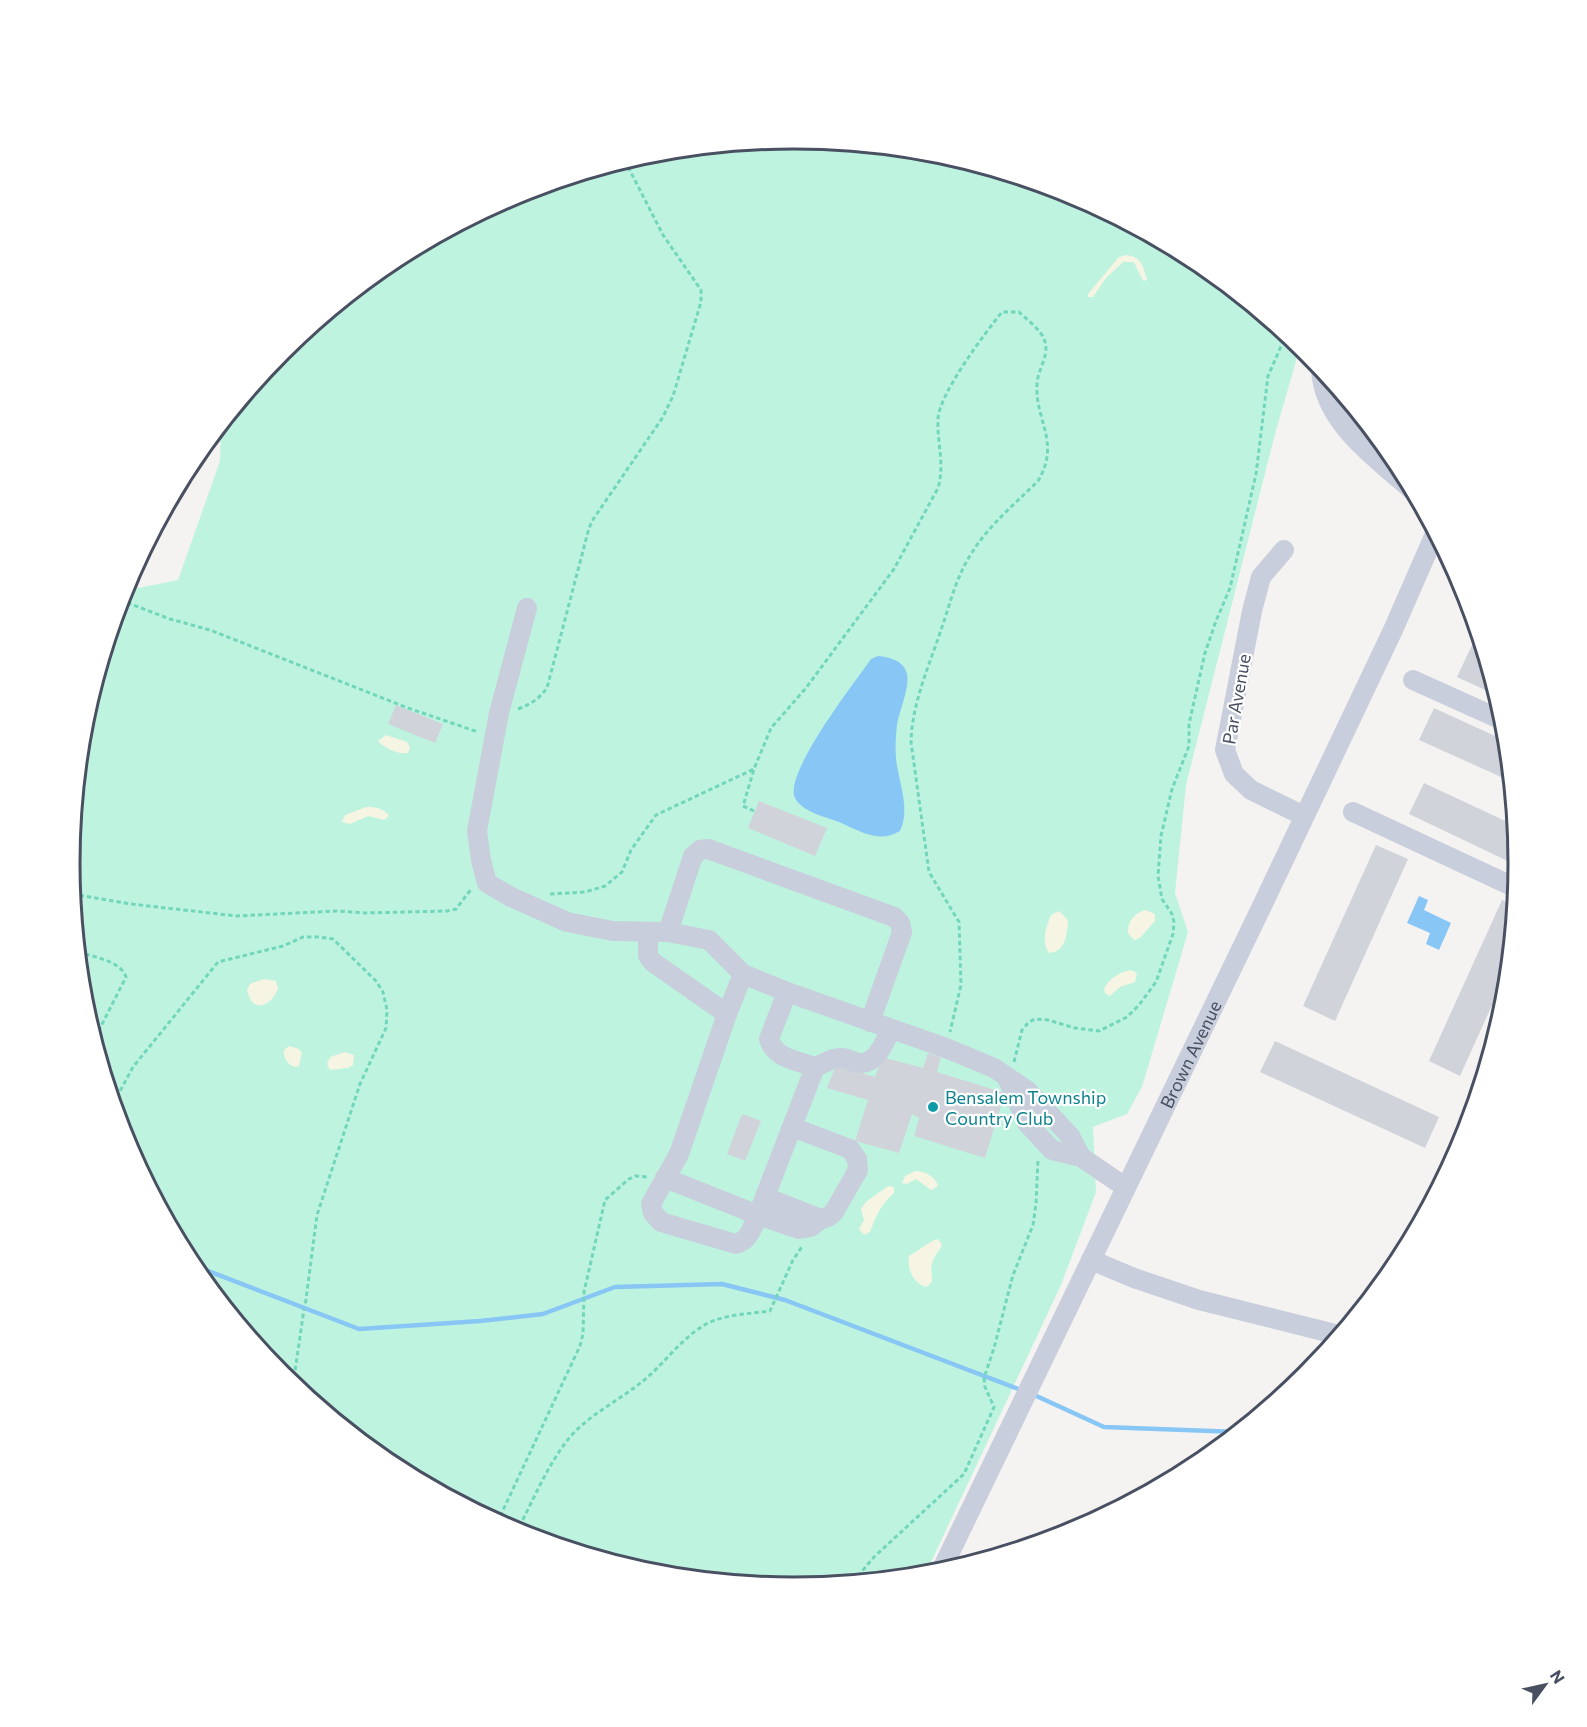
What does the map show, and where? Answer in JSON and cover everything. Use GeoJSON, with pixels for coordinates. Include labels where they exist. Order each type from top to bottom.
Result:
{"type":"FeatureCollection","features":[{"type":"Feature","properties":{"kind":"street"},"geometry":{"type":"LineString","coordinates":[[1324,387],[1326,396],[1345,427],[1388,469]]}},
{"type":"Feature","properties":{"kind":"street","name":"Brown Avenue"},"geometry":{"type":"LineString","coordinates":[[946,1561],[1257,916],[1393,630],[1431,543]]}},
{"type":"Feature","properties":{"kind":"street","name":"Par Avenue"},"geometry":{"type":"LineString","coordinates":[[1284,550],[1262,577],[1252,612],[1225,750],[1234,774],[1251,790],[1304,816]]}},
{"type":"Feature","properties":{"kind":"street"},"geometry":{"type":"LineString","coordinates":[[527,608],[499,713],[477,831],[487,883],[511,897],[567,922],[613,931],[668,932],[709,940],[743,974],[891,1030],[946,1048],[994,1068],[1028,1091],[1070,1137],[1081,1157]]}},
{"type":"Feature","properties":{"kind":"street"},"geometry":{"type":"LineString","coordinates":[[1413,680],[1492,716]]}},
{"type":"Feature","properties":{"kind":"street"},"geometry":{"type":"LineString","coordinates":[[1353,812],[1507,884]]}},
{"type":"Feature","properties":{"kind":"street"},"geometry":{"type":"LineString","coordinates":[[668,932],[693,856],[700,850],[708,849],[894,917],[900,923],[902,932],[870,1022]]}},
{"type":"Feature","properties":{"kind":"street"},"geometry":{"type":"LineString","coordinates":[[648,932],[648,956],[654,963],[727,1014]]}},
{"type":"Feature","properties":{"kind":"street"},"geometry":{"type":"LineString","coordinates":[[743,974],[679,1154],[651,1204],[653,1214],[661,1221],[736,1244],[744,1242],[758,1215],[815,1067],[832,1059],[843,1058],[858,1063],[869,1062],[876,1056],[891,1030]]}},
{"type":"Feature","properties":{"kind":"street"},"geometry":{"type":"LineString","coordinates":[[787,992],[769,1039],[771,1047],[777,1053],[815,1067]]}},
{"type":"Feature","properties":{"kind":"street"},"geometry":{"type":"LineString","coordinates":[[1007,1078],[1027,1122],[1052,1150],[1081,1157],[1125,1187]]}},
{"type":"Feature","properties":{"kind":"street"},"geometry":{"type":"LineString","coordinates":[[665,1178],[799,1229],[811,1227],[834,1212],[858,1170],[857,1159],[850,1149],[792,1127]]}},
{"type":"Feature","properties":{"kind":"street"},"geometry":{"type":"LineString","coordinates":[[765,1197],[821,1219]]}},
{"type":"Feature","properties":{"kind":"street"},"geometry":{"type":"LineString","coordinates":[[1090,1260],[1199,1300],[1331,1333]]}},
{"type":"Feature","properties":{"kind":"path"},"geometry":{"type":"LineString","coordinates":[[499,713],[529,705],[547,688],[589,528],[663,417],[673,396],[701,302],[701,290],[663,235],[629,169]]}},
{"type":"Feature","properties":{"kind":"path"},"geometry":{"type":"LineString","coordinates":[[754,811],[743,806],[754,769],[771,728],[806,688],[894,569],[919,526],[941,480],[942,459],[938,417],[950,388],[986,331],[1002,312],[1019,312],[1040,333],[1046,347],[1046,354],[1036,384],[1048,440],[1048,453],[1038,481],[990,528],[972,551],[958,579],[918,698],[911,730],[929,872],[959,922],[961,985],[946,1048]]}},
{"type":"Feature","properties":{"kind":"path"},"geometry":{"type":"LineString","coordinates":[[1007,1078],[1013,1068],[1022,1030],[1029,1022],[1035,1019],[1048,1020],[1075,1028],[1099,1031],[1127,1017],[1156,982],[1173,933],[1174,922],[1172,914],[1162,899],[1158,876],[1161,836],[1172,789],[1189,746],[1189,724],[1205,653],[1230,588],[1256,474],[1268,376],[1282,344]]}},
{"type":"Feature","properties":{"kind":"path"},"geometry":{"type":"LineString","coordinates":[[129,603],[170,619],[210,630],[408,708],[494,737]]}},
{"type":"Feature","properties":{"kind":"path"},"geometry":{"type":"LineString","coordinates":[[548,894],[585,892],[605,886],[622,872],[631,850],[656,815],[754,769]]}},
{"type":"Feature","properties":{"kind":"path"},"geometry":{"type":"LineString","coordinates":[[81,895],[131,904],[237,916],[337,911],[365,913],[456,909],[474,887],[487,883]]}},
{"type":"Feature","properties":{"kind":"path"},"geometry":{"type":"LineString","coordinates":[[118,1095],[133,1067],[218,962],[283,946],[303,937],[319,937],[333,939],[376,981],[383,993],[387,1010],[386,1028],[360,1084],[317,1215],[295,1373]]}},
{"type":"Feature","properties":{"kind":"path"},"geometry":{"type":"LineString","coordinates":[[86,955],[118,965],[124,970],[126,977],[99,1029]]}},
{"type":"Feature","properties":{"kind":"path"},"geometry":{"type":"LineString","coordinates":[[859,1574],[873,1557],[964,1474],[994,1407],[985,1387],[984,1378],[1013,1275],[1033,1225],[1038,1137]]}},
{"type":"Feature","properties":{"kind":"path"},"geometry":{"type":"LineString","coordinates":[[501,1514],[580,1346],[583,1334],[584,1292],[605,1200],[635,1176],[665,1178]]}},
{"type":"Feature","properties":{"kind":"path"},"geometry":{"type":"LineString","coordinates":[[521,1523],[552,1462],[572,1436],[604,1408],[626,1395],[646,1379],[686,1338],[705,1325],[720,1319],[770,1311],[803,1243]]}},
{"type":"Feature","properties":{"kind":"green space"},"geometry":{"type":"Polygon","coordinates":[[[794,149],[887,156],[933,163],[1023,187],[1109,223],[1150,245],[1228,297],[1297,358],[1275,434],[1186,785],[1175,893],[1188,932],[1142,1087],[1127,1114],[1093,1127],[1096,1192],[1061,1285],[930,1564],[840,1576],[747,1576],[654,1564],[564,1540],[520,1523],[436,1482],[359,1430],[289,1368],[257,1334],[200,1260],[153,1179],[117,1093],[104,1048],[93,1003],[81,910],[81,817],[93,724],[117,634],[134,590],[135,588],[178,580],[220,461],[221,438],[257,393],[289,359],[359,297],[437,245],[478,223],[564,187],[654,163],[747,151],[794,149]]]}},
{"type":"Feature","properties":{"kind":"sand"},"geometry":{"type":"Polygon","coordinates":[[[1126,255],[1139,260],[1147,280],[1143,281],[1134,262],[1123,262],[1106,278],[1093,297],[1088,297],[1088,294],[1119,257],[1126,255]]]}},
{"type":"Feature","properties":{"kind":"sand"},"geometry":{"type":"Polygon","coordinates":[[[386,735],[407,742],[410,748],[408,753],[396,752],[381,744],[378,741],[386,735]]]}},
{"type":"Feature","properties":{"kind":"sand"},"geometry":{"type":"Polygon","coordinates":[[[366,807],[379,808],[389,816],[384,820],[368,816],[350,824],[342,822],[345,815],[366,807]]]}},
{"type":"Feature","properties":{"kind":"sand"},"geometry":{"type":"Polygon","coordinates":[[[1146,910],[1155,914],[1155,921],[1140,938],[1134,940],[1128,933],[1130,921],[1135,915],[1146,910]]]}},
{"type":"Feature","properties":{"kind":"sand"},"geometry":{"type":"Polygon","coordinates":[[[1059,911],[1068,920],[1066,936],[1059,949],[1049,953],[1045,944],[1046,929],[1051,915],[1059,911]]]}},
{"type":"Feature","properties":{"kind":"sand"},"geometry":{"type":"Polygon","coordinates":[[[1131,970],[1137,973],[1135,982],[1120,987],[1110,996],[1105,993],[1106,985],[1112,979],[1131,970]]]}},
{"type":"Feature","properties":{"kind":"sand"},"geometry":{"type":"Polygon","coordinates":[[[264,979],[276,981],[278,988],[267,1003],[257,1005],[253,1003],[247,990],[250,984],[264,979]]]}},
{"type":"Feature","properties":{"kind":"sand"},"geometry":{"type":"Polygon","coordinates":[[[289,1046],[299,1049],[302,1053],[299,1066],[292,1066],[285,1058],[284,1050],[289,1046]]]}},
{"type":"Feature","properties":{"kind":"sand"},"geometry":{"type":"Polygon","coordinates":[[[345,1052],[354,1055],[353,1065],[348,1068],[330,1070],[327,1064],[330,1057],[345,1052]]]}},
{"type":"Feature","properties":{"kind":"sand"},"geometry":{"type":"Polygon","coordinates":[[[915,1171],[930,1175],[938,1186],[931,1190],[916,1179],[907,1184],[902,1183],[905,1176],[915,1171]]]}},
{"type":"Feature","properties":{"kind":"sand"},"geometry":{"type":"Polygon","coordinates":[[[888,1186],[894,1187],[894,1193],[879,1211],[870,1232],[864,1235],[859,1229],[864,1220],[861,1209],[866,1202],[888,1186]]]}},
{"type":"Feature","properties":{"kind":"sand"},"geometry":{"type":"Polygon","coordinates":[[[938,1239],[942,1245],[933,1261],[931,1282],[926,1287],[912,1275],[909,1256],[938,1239]]]}},
{"type":"Feature","properties":{"kind":"water"},"geometry":{"type":"Polygon","coordinates":[[[878,656],[900,663],[908,680],[897,725],[896,745],[897,767],[904,804],[903,822],[900,831],[884,836],[869,835],[803,807],[795,798],[794,786],[800,769],[822,728],[871,659],[878,656]]]}},
{"type":"Feature","properties":{"kind":"water"},"geometry":{"type":"Polygon","coordinates":[[[1419,896],[1428,900],[1424,910],[1451,923],[1439,950],[1426,944],[1430,933],[1407,923],[1419,896]]]}},
{"type":"Feature","properties":{"kind":"building"},"geometry":{"type":"Polygon","coordinates":[[[1472,645],[1486,690],[1457,677],[1472,645]]]}},
{"type":"Feature","properties":{"kind":"building"},"geometry":{"type":"Polygon","coordinates":[[[396,705],[443,724],[435,743],[388,724],[396,705]]]}},
{"type":"Feature","properties":{"kind":"building"},"geometry":{"type":"Polygon","coordinates":[[[1434,708],[1496,736],[1502,777],[1419,740],[1434,708]]]}},
{"type":"Feature","properties":{"kind":"building"},"geometry":{"type":"Polygon","coordinates":[[[1424,783],[1506,821],[1508,861],[1409,814],[1424,783]]]}},
{"type":"Feature","properties":{"kind":"building"},"geometry":{"type":"Polygon","coordinates":[[[759,801],[827,828],[815,856],[748,828],[759,801]]]}},
{"type":"Feature","properties":{"kind":"building"},"geometry":{"type":"Polygon","coordinates":[[[1376,845],[1408,859],[1335,1021],[1303,1006],[1376,845]]]}},
{"type":"Feature","properties":{"kind":"building"},"geometry":{"type":"Polygon","coordinates":[[[1502,900],[1506,902],[1506,910],[1495,1000],[1460,1076],[1429,1061],[1502,900]]]}},
{"type":"Feature","properties":{"kind":"building"},"geometry":{"type":"Polygon","coordinates":[[[1275,1041],[1439,1117],[1425,1148],[1260,1072],[1275,1041]]]}},
{"type":"Feature","properties":{"kind":"building","name":"Bensalem Township Country Club"},"geometry":{"type":"Polygon","coordinates":[[[928,1053],[941,1057],[937,1072],[1005,1093],[985,1158],[914,1136],[919,1118],[912,1114],[899,1153],[855,1141],[868,1100],[827,1088],[836,1065],[875,1077],[882,1057],[923,1068],[928,1053]]]}},
{"type":"Feature","properties":{"kind":"building"},"geometry":{"type":"Polygon","coordinates":[[[742,1114],[761,1121],[745,1161],[727,1154],[742,1114]]]}},
{"type":"Feature","properties":{"kind":"waterway"},"geometry":{"type":"LineString","coordinates":[[208,1271],[359,1329],[480,1321],[543,1314],[615,1287],[722,1284],[785,1300],[1021,1390]]}},
{"type":"Feature","properties":{"kind":"waterway"},"geometry":{"type":"LineString","coordinates":[[1032,1394],[1104,1427],[1226,1432]]}},
{"type":"Feature","properties":{"kind":"place","name":"Bensalem Township Country Club"},"geometry":{"type":"Point","coordinates":[933,1107]}}]}
